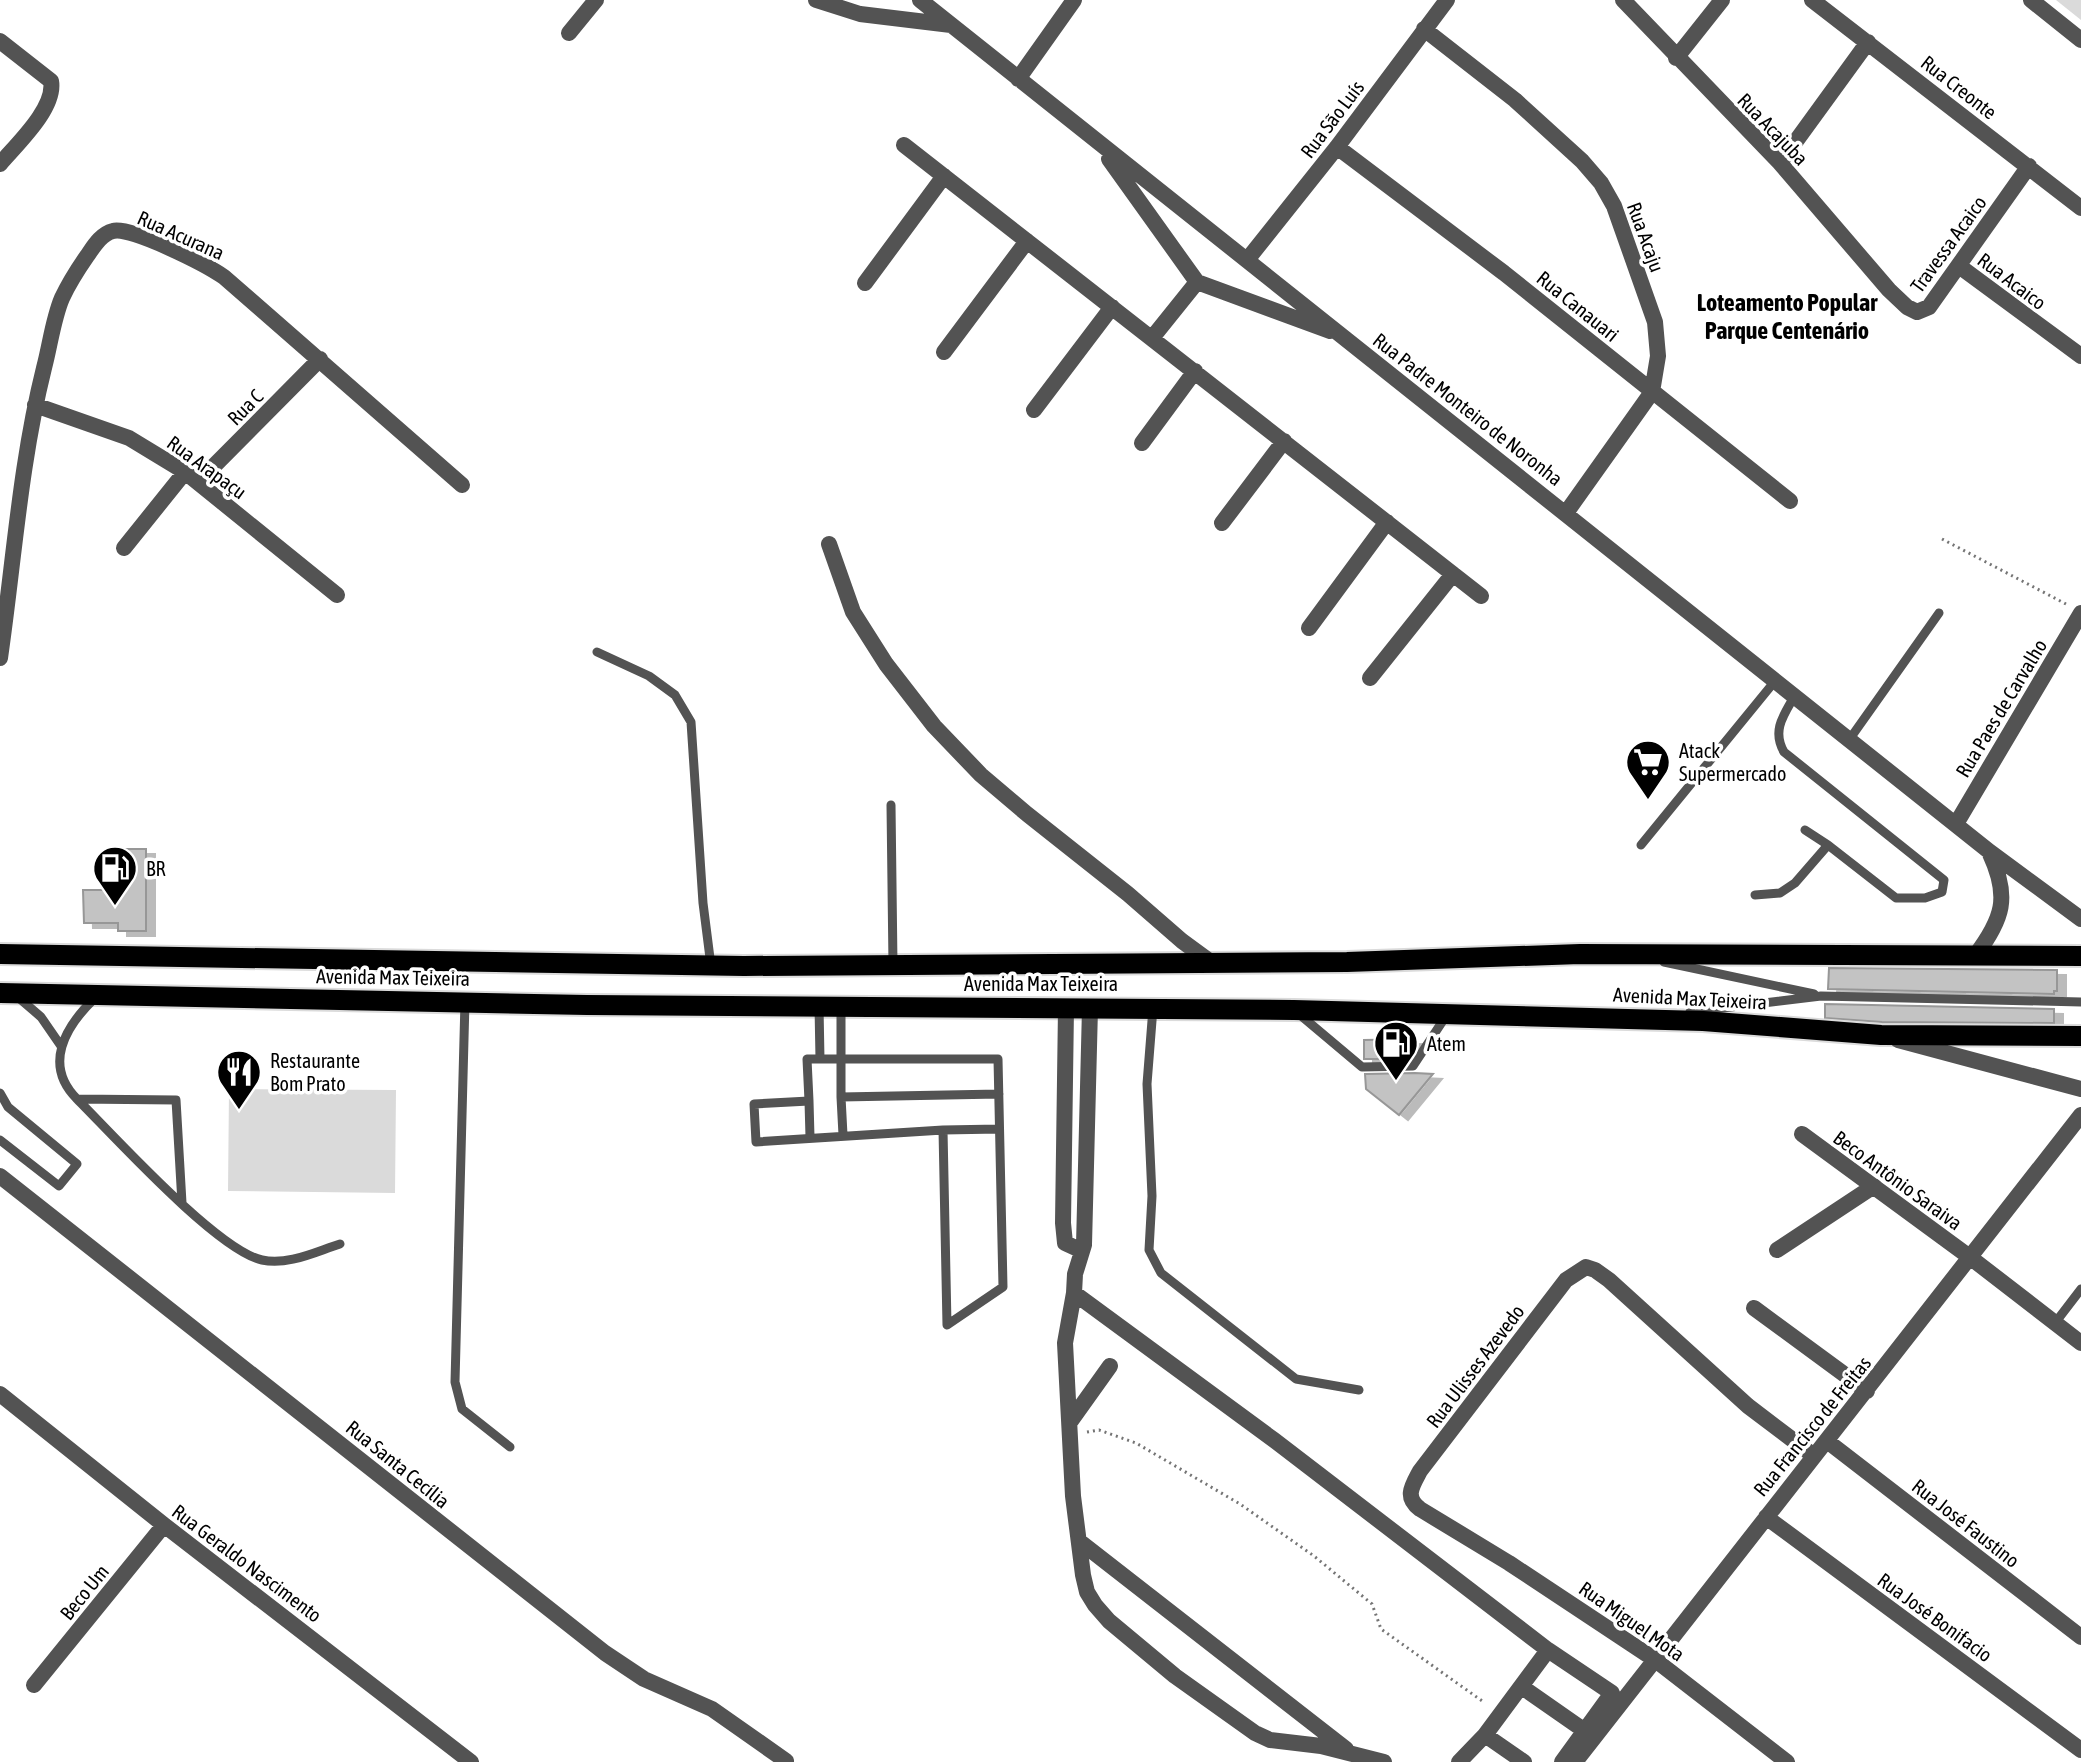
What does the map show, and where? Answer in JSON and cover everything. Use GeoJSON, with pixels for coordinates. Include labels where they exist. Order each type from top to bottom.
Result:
{"type":"FeatureCollection","features":[{"type":"Feature","properties":{"kind":"main road","name":"Avenida Max Teixeira"},"geometry":{"type":"LineString","coordinates":[[0,954],[711,966],[1347,962],[1626,954],[2081,956]]}},
{"type":"Feature","properties":{"kind":"main road","name":"Avenida Max Teixeira"},"geometry":{"type":"LineString","coordinates":[[6,993],[587,1005],[1448,1013],[1703,1021],[1881,1035],[2081,1036]]}},
{"type":"Feature","properties":{"kind":"street"},"geometry":{"type":"LineString","coordinates":[[569,33],[596,0]]}},
{"type":"Feature","properties":{"kind":"street"},"geometry":{"type":"LineString","coordinates":[[816,0],[860,14],[951,25]]}},
{"type":"Feature","properties":{"kind":"street","name":"Rua Padre Monteiro de Noronha"},"geometry":{"type":"LineString","coordinates":[[920,0],[1794,697],[1990,852],[2081,919]]}},
{"type":"Feature","properties":{"kind":"street"},"geometry":{"type":"LineString","coordinates":[[1018,79],[1074,0]]}},
{"type":"Feature","properties":{"kind":"street","name":"Rua São Luís"},"geometry":{"type":"LineString","coordinates":[[1247,260],[1337,147],[1447,0]]}},
{"type":"Feature","properties":{"kind":"street","name":"Rua Acajuba"},"geometry":{"type":"LineString","coordinates":[[1623,0],[1780,163],[1889,290]]}},
{"type":"Feature","properties":{"kind":"street"},"geometry":{"type":"LineString","coordinates":[[1676,58],[1722,0]]}},
{"type":"Feature","properties":{"kind":"street","name":"Rua Creonte"},"geometry":{"type":"LineString","coordinates":[[1812,0],[2081,208]]}},
{"type":"Feature","properties":{"kind":"street"},"geometry":{"type":"LineString","coordinates":[[2031,0],[2081,40]]}},
{"type":"Feature","properties":{"kind":"street","name":"Rua Acaju"},"geometry":{"type":"LineString","coordinates":[[1424,29],[1515,100],[1582,161],[1601,183],[1614,206],[1655,322],[1658,356],[1652,392],[1566,513]]}},
{"type":"Feature","properties":{"kind":"street"},"geometry":{"type":"LineString","coordinates":[[0,41],[51,81],[53,91],[48,103],[0,164]]}},
{"type":"Feature","properties":{"kind":"street"},"geometry":{"type":"LineString","coordinates":[[1780,163],[1868,42]]}},
{"type":"Feature","properties":{"kind":"street"},"geometry":{"type":"LineString","coordinates":[[1096,141],[1197,282],[1345,337]]}},
{"type":"Feature","properties":{"kind":"street"},"geometry":{"type":"LineString","coordinates":[[904,145],[1481,596]]}},
{"type":"Feature","properties":{"kind":"street","name":"Rua Canauari"},"geometry":{"type":"LineString","coordinates":[[1337,147],[1504,273],[1790,501]]}},
{"type":"Feature","properties":{"kind":"street","name":"Travessa Acaico"},"geometry":{"type":"LineString","coordinates":[[1889,290],[1917,312],[1929,307],[2029,166]]}},
{"type":"Feature","properties":{"kind":"street"},"geometry":{"type":"LineString","coordinates":[[865,283],[944,176]]}},
{"type":"Feature","properties":{"kind":"street","name":"Rua Acurana"},"geometry":{"type":"LineString","coordinates":[[0,658],[21,482],[35,405],[61,299],[95,244],[116,229],[131,232],[214,270],[251,298],[462,485]]}},
{"type":"Feature","properties":{"kind":"street"},"geometry":{"type":"LineString","coordinates":[[944,352],[1027,241]]}},
{"type":"Feature","properties":{"kind":"street","name":"Rua Acaico"},"geometry":{"type":"LineString","coordinates":[[1959,266],[2081,356]]}},
{"type":"Feature","properties":{"kind":"street"},"geometry":{"type":"LineString","coordinates":[[1152,338],[1197,282]]}},
{"type":"Feature","properties":{"kind":"street"},"geometry":{"type":"LineString","coordinates":[[1034,410],[1112,307]]}},
{"type":"Feature","properties":{"kind":"street","name":"Rua C"},"geometry":{"type":"LineString","coordinates":[[124,548],[192,477],[320,359]]}},
{"type":"Feature","properties":{"kind":"street"},"geometry":{"type":"LineString","coordinates":[[1142,443],[1195,371]]}},
{"type":"Feature","properties":{"kind":"street","name":"Rua Arapaçu"},"geometry":{"type":"LineString","coordinates":[[35,405],[129,438],[192,477],[337,595]]}},
{"type":"Feature","properties":{"kind":"street"},"geometry":{"type":"LineString","coordinates":[[1222,523],[1284,441]]}},
{"type":"Feature","properties":{"kind":"street"},"geometry":{"type":"LineString","coordinates":[[1309,628],[1387,522]]}},
{"type":"Feature","properties":{"kind":"street"},"geometry":{"type":"LineString","coordinates":[[829,544],[853,612],[886,664],[934,726],[981,775],[1016,805],[1212,963]]}},
{"type":"Feature","properties":{"kind":"street"},"geometry":{"type":"LineString","coordinates":[[1370,678],[1453,574]]}},
{"type":"Feature","properties":{"kind":"street","name":"Rua Paes de Carvalho"},"geometry":{"type":"LineString","coordinates":[[1956,824],[2074,608]]}},
{"type":"Feature","properties":{"kind":"street"},"geometry":{"type":"LineString","coordinates":[[1975,956],[1990,936],[2003,900],[1999,874],[1990,852]]}},
{"type":"Feature","properties":{"kind":"street"},"geometry":{"type":"LineString","coordinates":[[1066,1008],[1065,1243],[1075,1274]]}},
{"type":"Feature","properties":{"kind":"street"},"geometry":{"type":"LineString","coordinates":[[1090,1008],[1084,1245],[1075,1274],[1065,1343],[1070,1466],[1087,1592],[1109,1621],[1234,1720],[1270,1740],[1321,1746],[1384,1762]]}},
{"type":"Feature","properties":{"kind":"street"},"geometry":{"type":"LineString","coordinates":[[1881,1035],[2081,1089]]}},
{"type":"Feature","properties":{"kind":"street","name":"Rua Francisco de Freitas"},"geometry":{"type":"LineString","coordinates":[[1575,1762],[2081,1115]]}},
{"type":"Feature","properties":{"kind":"street","name":"Beco Antônio Saraiva"},"geometry":{"type":"LineString","coordinates":[[1802,1134],[2081,1343]]}},
{"type":"Feature","properties":{"kind":"street","name":"Rua Santa Cecília"},"geometry":{"type":"LineString","coordinates":[[0,1176],[605,1653],[644,1679],[712,1709],[786,1761]]}},
{"type":"Feature","properties":{"kind":"street"},"geometry":{"type":"LineString","coordinates":[[1777,1250],[1874,1186]]}},
{"type":"Feature","properties":{"kind":"street"},"geometry":{"type":"LineString","coordinates":[[1065,1243],[1078,1249],[1084,1245]]}},
{"type":"Feature","properties":{"kind":"street","name":"Rua Ulisses Azevedo"},"geometry":{"type":"LineString","coordinates":[[1447,1524],[1413,1503],[1411,1488],[1420,1471],[1566,1280],[1586,1267],[1623,1292],[1748,1406],[1814,1456]]}},
{"type":"Feature","properties":{"kind":"street"},"geometry":{"type":"LineString","coordinates":[[1074,1293],[1350,1497],[1548,1650],[1612,1693],[1562,1762]]}},
{"type":"Feature","properties":{"kind":"street"},"geometry":{"type":"LineString","coordinates":[[1754,1308],[1867,1391]]}},
{"type":"Feature","properties":{"kind":"street"},"geometry":{"type":"LineString","coordinates":[[1070,1428],[1110,1366]]}},
{"type":"Feature","properties":{"kind":"street","name":"Rua Geraldo Nascimento"},"geometry":{"type":"LineString","coordinates":[[0,1394],[471,1762]]}},
{"type":"Feature","properties":{"kind":"street","name":"Rua José Faustino"},"geometry":{"type":"LineString","coordinates":[[1827,1441],[2081,1637]]}},
{"type":"Feature","properties":{"kind":"street","name":"Rua José Bonifacio"},"geometry":{"type":"LineString","coordinates":[[1766,1517],[2081,1750]]}},
{"type":"Feature","properties":{"kind":"street","name":"Rua Miguel Mota"},"geometry":{"type":"LineString","coordinates":[[1447,1524],[1654,1659],[1787,1762]]}},
{"type":"Feature","properties":{"kind":"street","name":"Beco Um"},"geometry":{"type":"LineString","coordinates":[[34,1685],[164,1525]]}},
{"type":"Feature","properties":{"kind":"street"},"geometry":{"type":"LineString","coordinates":[[1079,1541],[1351,1752]]}},
{"type":"Feature","properties":{"kind":"street"},"geometry":{"type":"LineString","coordinates":[[1459,1762],[1501,1715],[1548,1650]]}},
{"type":"Feature","properties":{"kind":"street"},"geometry":{"type":"LineString","coordinates":[[1522,1687],[1585,1731]]}},
{"type":"Feature","properties":{"kind":"street"},"geometry":{"type":"LineString","coordinates":[[1485,1735],[1524,1762]]}},
{"type":"Feature","properties":{"kind":"lane"},"geometry":{"type":"LineString","coordinates":[[1849,740],[1939,613]]}},
{"type":"Feature","properties":{"kind":"lane"},"geometry":{"type":"LineString","coordinates":[[597,652],[649,676],[675,695],[691,722],[703,903],[711,966]]}},
{"type":"Feature","properties":{"kind":"lane"},"geometry":{"type":"LineString","coordinates":[[1641,845],[1775,681]]}},
{"type":"Feature","properties":{"kind":"lane"},"geometry":{"type":"LineString","coordinates":[[1794,697],[1780,721],[1778,731],[1784,752],[1944,880],[1942,892],[1925,898],[1896,898],[1805,830]]}},
{"type":"Feature","properties":{"kind":"lane"},"geometry":{"type":"LineString","coordinates":[[891,805],[893,965]]}},
{"type":"Feature","properties":{"kind":"lane"},"geometry":{"type":"LineString","coordinates":[[1755,895],[1780,893],[1795,883],[1828,845]]}},
{"type":"Feature","properties":{"kind":"lane"},"geometry":{"type":"LineString","coordinates":[[1626,954],[1821,996]]}},
{"type":"Feature","properties":{"kind":"lane"},"geometry":{"type":"LineString","coordinates":[[6,993],[41,1017],[61,1046]]}},
{"type":"Feature","properties":{"kind":"lane"},"geometry":{"type":"LineString","coordinates":[[1639,1018],[1821,996],[2081,1001]]}},
{"type":"Feature","properties":{"kind":"lane"},"geometry":{"type":"LineString","coordinates":[[96,997],[74,1021],[61,1046],[61,1074],[65,1087],[182,1203],[234,1247],[263,1260],[287,1260],[340,1244]]}},
{"type":"Feature","properties":{"kind":"lane"},"geometry":{"type":"LineString","coordinates":[[465,1001],[455,1382],[462,1409],[510,1447]]}},
{"type":"Feature","properties":{"kind":"lane"},"geometry":{"type":"LineString","coordinates":[[819,1006],[820,1059]]}},
{"type":"Feature","properties":{"kind":"lane"},"geometry":{"type":"LineString","coordinates":[[841,1007],[843,1135]]}},
{"type":"Feature","properties":{"kind":"lane"},"geometry":{"type":"LineString","coordinates":[[1153,1008],[1147,1084],[1152,1196],[1149,1250],[1161,1273],[1296,1379],[1359,1390]]}},
{"type":"Feature","properties":{"kind":"lane"},"geometry":{"type":"LineString","coordinates":[[1294,1010],[1362,1067],[1413,1066],[1448,1013]]}},
{"type":"Feature","properties":{"kind":"lane"},"geometry":{"type":"LineString","coordinates":[[810,1137],[807,1059],[998,1059],[1003,1287],[947,1325],[943,1130]]}},
{"type":"Feature","properties":{"kind":"lane"},"geometry":{"type":"LineString","coordinates":[[0,1093],[8,1107],[77,1164],[59,1186],[0,1140]]}},
{"type":"Feature","properties":{"kind":"lane"},"geometry":{"type":"LineString","coordinates":[[841,1097],[999,1094]]}},
{"type":"Feature","properties":{"kind":"lane"},"geometry":{"type":"LineString","coordinates":[[77,1099],[176,1100],[182,1203]]}},
{"type":"Feature","properties":{"kind":"lane"},"geometry":{"type":"LineString","coordinates":[[809,1101],[754,1104],[756,1142],[999,1129]]}},
{"type":"Feature","properties":{"kind":"lane"},"geometry":{"type":"LineString","coordinates":[[2055,1323],[2081,1289]]}},
{"type":"Feature","properties":{"kind":"path"},"geometry":{"type":"LineString","coordinates":[[1942,539],[2074,608]]}},
{"type":"Feature","properties":{"kind":"path"},"geometry":{"type":"LineString","coordinates":[[1070,1428],[1099,1430],[1136,1443],[1240,1504],[1314,1556],[1372,1604],[1381,1629],[1501,1715]]}},
{"type":"Feature","properties":{"kind":"shaded area"},"geometry":{"type":"Polygon","coordinates":[[[2056,0],[2081,0],[2081,20],[2056,0]]]}},
{"type":"Feature","properties":{"kind":"shaded area"},"geometry":{"type":"Polygon","coordinates":[[[229,1089],[396,1090],[395,1193],[228,1191],[229,1089]]]}},
{"type":"Feature","properties":{"kind":"building","name":"BR"},"geometry":{"type":"Polygon","coordinates":[[[118,849],[146,849],[146,931],[118,931],[118,923],[84,923],[83,890],[118,890],[118,849]]]}},
{"type":"Feature","properties":{"kind":"building"},"geometry":{"type":"Polygon","coordinates":[[[1829,968],[2057,970],[2057,991],[2054,994],[1828,989],[1829,968]]]}},
{"type":"Feature","properties":{"kind":"building"},"geometry":{"type":"Polygon","coordinates":[[[1825,1004],[2054,1009],[2054,1023],[1882,1022],[1825,1018],[1825,1004]]]}},
{"type":"Feature","properties":{"kind":"building"},"geometry":{"type":"Polygon","coordinates":[[[1416,1039],[1416,1048],[1409,1059],[1364,1059],[1364,1040],[1416,1039]]]}},
{"type":"Feature","properties":{"kind":"building"},"geometry":{"type":"Polygon","coordinates":[[[1365,1074],[1433,1074],[1399,1115],[1366,1089],[1365,1074]]]}},
{"type":"Feature","properties":{"kind":"place","name":"Atack Supermercado"},"geometry":{"type":"Point","coordinates":[1648,801]}},
{"type":"Feature","properties":{"kind":"place","name":"BR"},"geometry":{"type":"Point","coordinates":[115,907]}},
{"type":"Feature","properties":{"kind":"place","name":"Atem"},"geometry":{"type":"Point","coordinates":[1396,1082]}},
{"type":"Feature","properties":{"kind":"place","name":"Restaurante Bom Prato"},"geometry":{"type":"Point","coordinates":[239,1111]}},
{"type":"Feature","properties":{"kind":"district","name":"Loteamento Popular Parque Centenário"},"geometry":{"type":"Point","coordinates":[1787,316]}}]}
